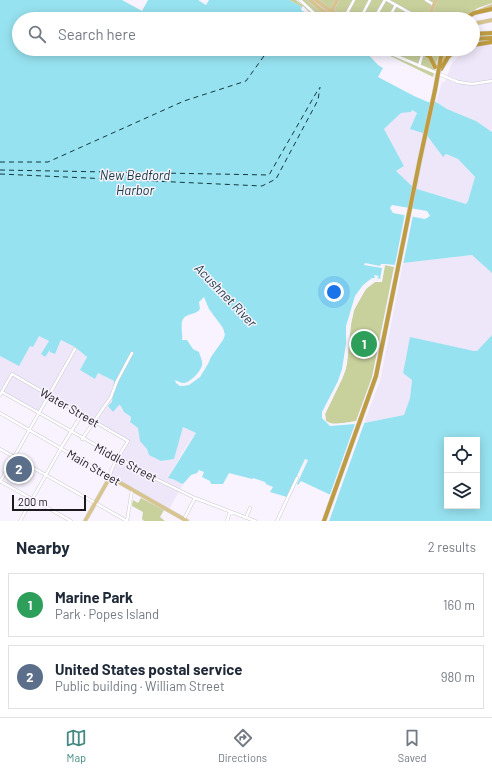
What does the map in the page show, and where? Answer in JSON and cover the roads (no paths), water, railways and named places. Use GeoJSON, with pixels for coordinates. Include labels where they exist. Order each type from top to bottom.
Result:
{"type":"FeatureCollection","features":[{"type":"Feature","properties":{"kind":"highway"},"geometry":{"type":"LineString","coordinates":[[478,12],[492,9]]}},
{"type":"Feature","properties":{"kind":"highway"},"geometry":{"type":"LineString","coordinates":[[480,34],[492,33]]}},
{"type":"Feature","properties":{"kind":"highway"},"geometry":{"type":"LineString","coordinates":[[480,39],[492,38]]}},
{"type":"Feature","properties":{"kind":"highway"},"geometry":{"type":"LineString","coordinates":[[480,44],[492,42]]}},
{"type":"Feature","properties":{"kind":"highway"},"geometry":{"type":"LineString","coordinates":[[428,56],[439,68]]}},
{"type":"Feature","properties":{"kind":"highway"},"geometry":{"type":"LineString","coordinates":[[324,521],[377,374],[441,56]]}},
{"type":"Feature","properties":{"kind":"highway"},"geometry":{"type":"LineString","coordinates":[[435,90],[439,68],[448,56]]}},
{"type":"Feature","properties":{"kind":"main road"},"geometry":{"type":"LineString","coordinates":[[310,0],[317,7],[328,12]]}},
{"type":"Feature","properties":{"kind":"main road"},"geometry":{"type":"LineString","coordinates":[[316,0],[329,12]]}},
{"type":"Feature","properties":{"kind":"main road"},"geometry":{"type":"LineString","coordinates":[[331,12],[337,0]]}},
{"type":"Feature","properties":{"kind":"main road"},"geometry":{"type":"LineString","coordinates":[[432,12],[436,0]]}},
{"type":"Feature","properties":{"kind":"main road"},"geometry":{"type":"LineString","coordinates":[[477,12],[492,6]]}},
{"type":"Feature","properties":{"kind":"main road"},"geometry":{"type":"LineString","coordinates":[[480,23],[492,20]]}},
{"type":"Feature","properties":{"kind":"main road"},"geometry":{"type":"LineString","coordinates":[[439,68],[443,56]]}},
{"type":"Feature","properties":{"kind":"main road"},"geometry":{"type":"LineString","coordinates":[[85,521],[110,477]]}},
{"type":"Feature","properties":{"kind":"main road","name":"Main Street"},"geometry":{"type":"LineString","coordinates":[[110,477],[186,520]]}},
{"type":"Feature","properties":{"kind":"street"},"geometry":{"type":"LineString","coordinates":[[300,0],[313,12]]}},
{"type":"Feature","properties":{"kind":"street"},"geometry":{"type":"LineString","coordinates":[[347,12],[354,0]]}},
{"type":"Feature","properties":{"kind":"street"},"geometry":{"type":"LineString","coordinates":[[364,12],[370,0]]}},
{"type":"Feature","properties":{"kind":"street"},"geometry":{"type":"LineString","coordinates":[[378,12],[386,0],[391,1],[408,12]]}},
{"type":"Feature","properties":{"kind":"street"},"geometry":{"type":"LineString","coordinates":[[426,0],[434,5]]}},
{"type":"Feature","properties":{"kind":"street"},"geometry":{"type":"LineString","coordinates":[[392,12],[396,5]]}},
{"type":"Feature","properties":{"kind":"street"},"geometry":{"type":"LineString","coordinates":[[396,56],[461,83],[475,84],[492,81]]}},
{"type":"Feature","properties":{"kind":"street"},"geometry":{"type":"LineString","coordinates":[[419,66],[422,56]]}},
{"type":"Feature","properties":{"kind":"street"},"geometry":{"type":"LineString","coordinates":[[71,521],[0,481],[76,349]]}},
{"type":"Feature","properties":{"kind":"street"},"geometry":{"type":"LineString","coordinates":[[82,439],[112,397],[117,381],[132,353]]}},
{"type":"Feature","properties":{"kind":"street","name":"Water Street"},"geometry":{"type":"LineString","coordinates":[[1,394],[12,374],[128,441],[118,458]]}},
{"type":"Feature","properties":{"kind":"street","name":"Middle Street"},"geometry":{"type":"LineString","coordinates":[[1,394],[82,439],[195,498],[255,521]]}},
{"type":"Feature","properties":{"kind":"street","name":"Main Street"},"geometry":{"type":"LineString","coordinates":[[0,413],[110,477]]}},
{"type":"Feature","properties":{"kind":"street"},"geometry":{"type":"LineString","coordinates":[[20,521],[70,432],[82,414]]}},
{"type":"Feature","properties":{"kind":"street"},"geometry":{"type":"LineString","coordinates":[[0,449],[127,521],[132,489]]}},
{"type":"Feature","properties":{"kind":"street"},"geometry":{"type":"LineString","coordinates":[[110,477],[118,458]]}},
{"type":"Feature","properties":{"kind":"street"},"geometry":{"type":"LineString","coordinates":[[277,521],[298,478]]}},
{"type":"Feature","properties":{"kind":"street"},"geometry":{"type":"LineString","coordinates":[[186,520],[195,498]]}},
{"type":"Feature","properties":{"kind":"street"},"geometry":{"type":"LineString","coordinates":[[246,518],[250,508]]}},
{"type":"Feature","properties":{"kind":"street"},"geometry":{"type":"LineString","coordinates":[[227,521],[230,512]]}},
{"type":"Feature","properties":{"kind":"water","name":"New Bedford Harbor"},"geometry":{"type":"Polygon","coordinates":[[[0,0],[122,0],[142,11],[148,0],[198,0],[206,5],[209,0],[289,0],[302,7],[301,10],[304,12],[12,12],[12,56],[370,56],[383,68],[378,77],[414,96],[428,102],[436,102],[447,109],[476,121],[492,132],[492,273],[472,255],[403,263],[396,261],[394,267],[385,265],[382,280],[369,283],[355,302],[348,329],[342,378],[324,414],[325,420],[330,424],[364,423],[404,415],[410,398],[412,380],[403,373],[410,337],[477,351],[492,335],[492,521],[329,521],[337,498],[301,481],[298,485],[297,484],[308,460],[305,459],[287,497],[270,492],[273,487],[265,482],[229,473],[223,484],[211,484],[210,481],[202,477],[204,472],[199,470],[197,473],[191,475],[183,484],[168,478],[196,433],[183,427],[174,459],[161,461],[149,455],[147,449],[140,441],[138,428],[130,422],[131,417],[124,412],[119,405],[113,412],[108,406],[112,402],[114,381],[98,373],[95,379],[80,370],[87,357],[75,347],[61,340],[55,354],[50,352],[50,350],[45,357],[41,354],[49,341],[39,336],[33,347],[30,346],[19,366],[0,356],[0,0]],[[412,110],[411,112],[401,113],[384,129],[404,166],[396,171],[414,188],[466,204],[475,177],[458,159],[446,154],[443,157],[426,134],[410,129],[417,113],[412,110]],[[392,205],[390,208],[393,213],[425,219],[430,216],[427,211],[392,205]],[[204,297],[199,302],[200,309],[183,319],[182,340],[187,340],[193,349],[199,352],[202,365],[198,373],[190,381],[184,383],[175,380],[180,386],[189,385],[200,377],[225,335],[223,328],[209,309],[204,297]]]}},
{"type":"Feature","properties":{"kind":"place","name":"Marine Park"},"geometry":{"type":"Point","coordinates":[364,344]}},
{"type":"Feature","properties":{"kind":"place","name":"United States postal service"},"geometry":{"type":"Point","coordinates":[19,469]}},
{"type":"Feature","properties":{"kind":"water label","name":"Acushnet River"},"geometry":{"type":"Point","coordinates":[226,295]}}]}
